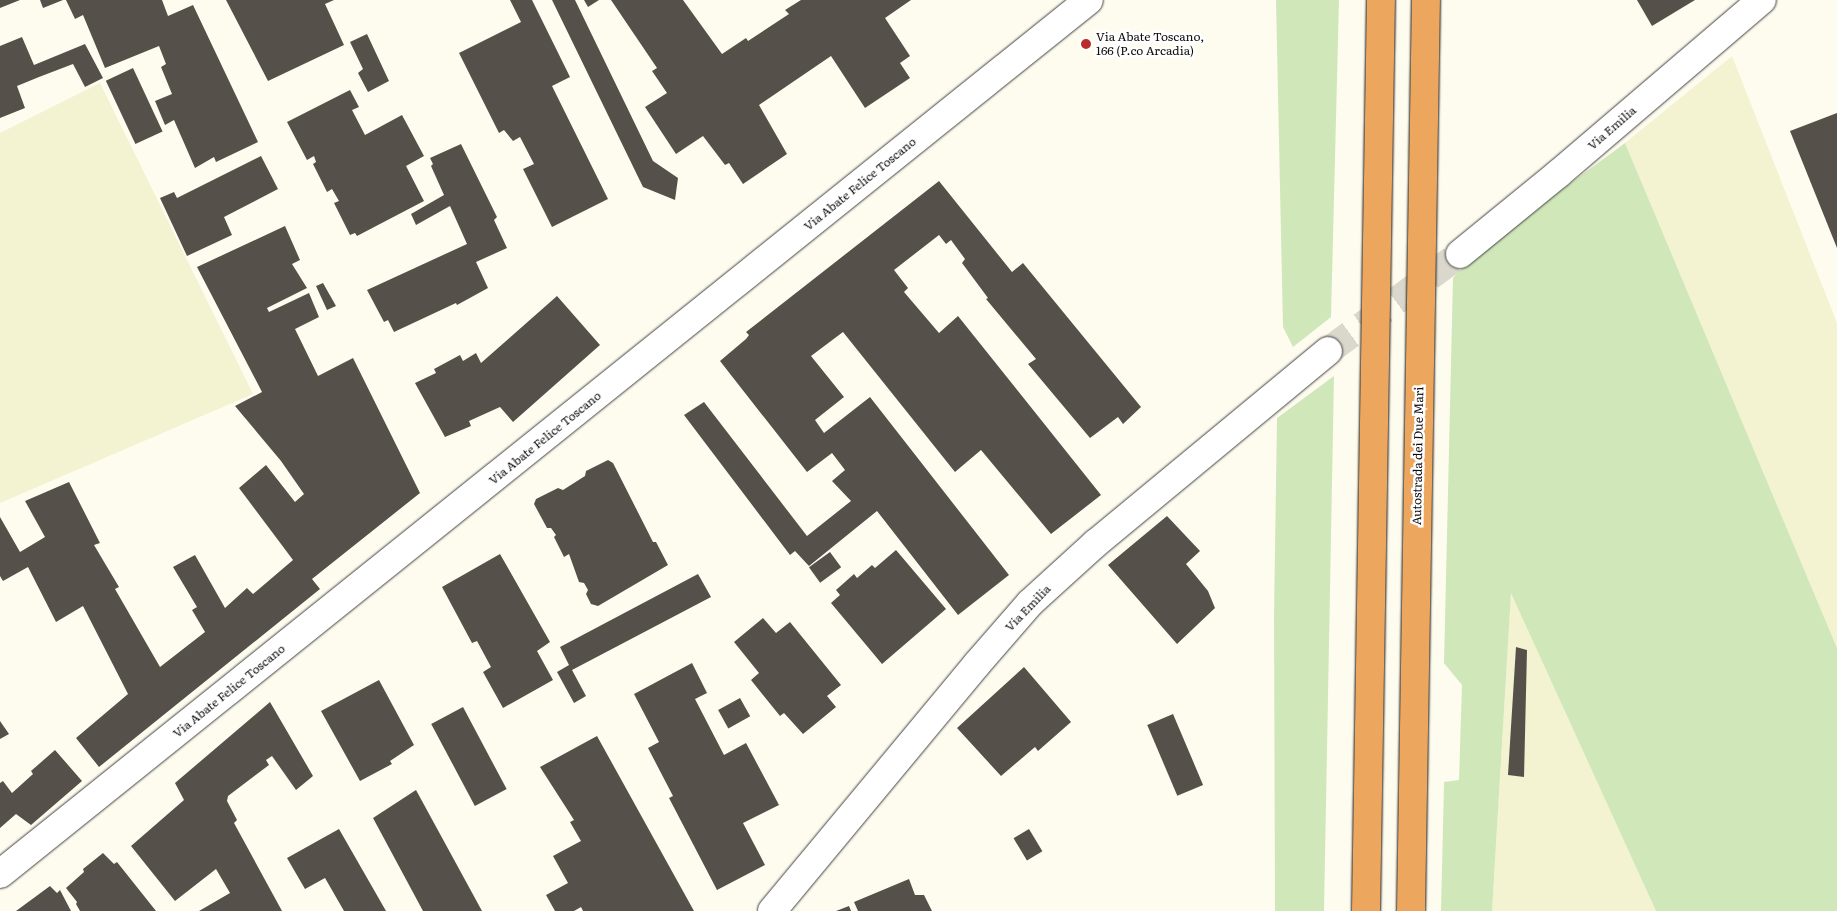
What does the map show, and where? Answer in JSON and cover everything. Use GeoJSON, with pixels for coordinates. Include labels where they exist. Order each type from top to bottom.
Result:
{"type":"FeatureCollection","features":[{"type":"Feature","properties":{"kind":"highway"},"geometry":{"type":"LineString","coordinates":[[1366,911],[1381,0]]}},
{"type":"Feature","properties":{"kind":"highway","name":"Autostrada dei Due Mari"},"geometry":{"type":"LineString","coordinates":[[1411,911],[1426,0]]}},
{"type":"Feature","properties":{"kind":"street","name":"Via Abate Felice Toscano"},"geometry":{"type":"LineString","coordinates":[[0,874],[1089,0]]}},
{"type":"Feature","properties":{"kind":"street","name":"Via Emilia"},"geometry":{"type":"LineString","coordinates":[[1460,254],[1558,174],[1762,0]]}},
{"type":"Feature","properties":{"kind":"street","name":"Via Emilia"},"geometry":{"type":"LineString","coordinates":[[772,911],[1030,603],[1096,543],[1328,350]]}},
{"type":"Feature","properties":{"kind":"green space"},"geometry":{"type":"Polygon","coordinates":[[[1276,0],[1339,0],[1331,317],[1293,347],[1283,327],[1276,0]]]}},
{"type":"Feature","properties":{"kind":"green space"},"geometry":{"type":"Polygon","coordinates":[[[1732,56],[1837,323],[1837,648],[1625,143],[1732,56]]]}},
{"type":"Feature","properties":{"kind":"green space"},"geometry":{"type":"Polygon","coordinates":[[[100,83],[253,394],[0,503],[0,133],[100,83]]]}},
{"type":"Feature","properties":{"kind":"green space"},"geometry":{"type":"Polygon","coordinates":[[[1625,143],[1837,648],[1837,911],[1656,911],[1511,593],[1492,911],[1441,911],[1444,782],[1459,780],[1462,685],[1444,663],[1453,278],[1476,253],[1625,143]]]}},
{"type":"Feature","properties":{"kind":"green space"},"geometry":{"type":"Polygon","coordinates":[[[1334,376],[1324,911],[1275,911],[1274,616],[1277,418],[1334,376]]]}},
{"type":"Feature","properties":{"kind":"green space"},"geometry":{"type":"Polygon","coordinates":[[[1511,592],[1656,911],[1492,911],[1511,592]]]}},
{"type":"Feature","properties":{"kind":"building"},"geometry":{"type":"Polygon","coordinates":[[[0,0],[20,0],[0,8],[0,0]]]}},
{"type":"Feature","properties":{"kind":"building"},"geometry":{"type":"Polygon","coordinates":[[[40,0],[63,0],[43,8],[40,0]]]}},
{"type":"Feature","properties":{"kind":"building"},"geometry":{"type":"Polygon","coordinates":[[[66,0],[162,0],[168,16],[193,5],[258,142],[216,162],[214,157],[195,168],[174,120],[165,125],[155,101],[172,94],[161,67],[166,64],[159,46],[105,68],[83,15],[75,19],[66,0]]]}},
{"type":"Feature","properties":{"kind":"building"},"geometry":{"type":"Polygon","coordinates":[[[226,0],[334,0],[325,4],[344,45],[268,81],[226,0]]]}},
{"type":"Feature","properties":{"kind":"building"},"geometry":{"type":"Polygon","coordinates":[[[510,0],[532,0],[570,77],[552,86],[608,199],[552,227],[523,169],[534,164],[520,137],[513,141],[504,130],[499,133],[459,53],[521,22],[510,0]]]}},
{"type":"Feature","properties":{"kind":"building"},"geometry":{"type":"Polygon","coordinates":[[[552,0],[575,0],[653,161],[678,178],[675,200],[643,187],[552,0]]]}},
{"type":"Feature","properties":{"kind":"building"},"geometry":{"type":"Polygon","coordinates":[[[584,0],[599,0],[588,7],[584,0]]]}},
{"type":"Feature","properties":{"kind":"building"},"geometry":{"type":"Polygon","coordinates":[[[611,0],[683,0],[722,54],[746,38],[748,41],[789,14],[785,10],[801,0],[911,0],[885,18],[910,56],[900,63],[910,78],[865,108],[831,56],[759,105],[787,154],[743,184],[729,163],[725,165],[703,136],[676,154],[645,107],[667,93],[652,71],[657,68],[611,0]]]}},
{"type":"Feature","properties":{"kind":"building"},"geometry":{"type":"Polygon","coordinates":[[[1637,0],[1695,0],[1652,26],[1637,0]]]}},
{"type":"Feature","properties":{"kind":"building"},"geometry":{"type":"Polygon","coordinates":[[[367,34],[389,81],[368,92],[358,73],[363,69],[350,42],[367,34]]]}},
{"type":"Feature","properties":{"kind":"building"},"geometry":{"type":"Polygon","coordinates":[[[22,37],[34,65],[85,44],[103,78],[85,87],[73,64],[39,77],[17,86],[25,108],[0,118],[0,46],[22,37]]]}},
{"type":"Feature","properties":{"kind":"building"},"geometry":{"type":"Polygon","coordinates":[[[133,68],[163,131],[135,144],[106,81],[133,68]]]}},
{"type":"Feature","properties":{"kind":"building"},"geometry":{"type":"Polygon","coordinates":[[[350,90],[359,107],[352,110],[365,135],[402,115],[424,156],[406,166],[424,201],[357,236],[355,233],[350,235],[334,203],[339,201],[332,189],[327,192],[313,164],[316,162],[314,156],[307,160],[287,122],[350,90]]]}},
{"type":"Feature","properties":{"kind":"building"},"geometry":{"type":"Polygon","coordinates":[[[1837,113],[1837,248],[1790,131],[1837,113]]]}},
{"type":"Feature","properties":{"kind":"building"},"geometry":{"type":"Polygon","coordinates":[[[461,144],[497,217],[494,220],[507,248],[476,262],[488,288],[457,305],[456,303],[394,332],[388,320],[384,322],[367,290],[467,244],[450,206],[416,225],[411,214],[444,195],[431,166],[433,164],[430,158],[461,144]]]}},
{"type":"Feature","properties":{"kind":"building"},"geometry":{"type":"Polygon","coordinates":[[[261,156],[278,189],[224,217],[232,235],[187,256],[160,198],[174,192],[177,198],[261,156]]]}},
{"type":"Feature","properties":{"kind":"building"},"geometry":{"type":"Polygon","coordinates":[[[939,181],[1012,272],[1023,263],[1141,407],[1123,424],[1118,417],[1090,438],[1028,364],[1036,359],[986,299],[988,298],[962,263],[965,259],[951,240],[946,244],[939,235],[894,270],[908,288],[904,292],[939,333],[958,316],[1101,495],[1051,534],[981,450],[955,472],[843,332],[811,356],[844,397],[815,420],[824,433],[870,397],[1009,575],[958,615],[877,511],[809,566],[795,551],[790,555],[684,415],[704,402],[807,536],[851,501],[832,481],[845,470],[832,453],[807,472],[720,361],[746,339],[749,335],[746,332],[939,181]]]}},
{"type":"Feature","properties":{"kind":"building"},"geometry":{"type":"Polygon","coordinates":[[[285,226],[300,260],[292,264],[307,288],[267,308],[269,312],[309,293],[319,317],[295,329],[318,376],[353,358],[420,493],[312,579],[320,589],[99,767],[76,738],[128,694],[83,606],[56,622],[28,567],[3,581],[0,576],[0,517],[20,552],[45,537],[25,501],[69,482],[100,543],[94,545],[119,587],[115,589],[160,667],[205,632],[192,610],[197,607],[173,567],[195,555],[225,608],[247,588],[253,594],[293,560],[239,488],[266,465],[295,502],[304,494],[281,461],[235,406],[262,392],[197,267],[285,226]]]}},
{"type":"Feature","properties":{"kind":"building"},"geometry":{"type":"Polygon","coordinates":[[[323,283],[336,306],[327,310],[316,286],[323,283]]]}},
{"type":"Feature","properties":{"kind":"building"},"geometry":{"type":"Polygon","coordinates":[[[557,296],[600,345],[513,422],[500,407],[469,421],[471,426],[445,437],[415,383],[436,373],[434,369],[460,355],[463,361],[476,353],[481,363],[557,296]]]}},
{"type":"Feature","properties":{"kind":"building"},"geometry":{"type":"Polygon","coordinates":[[[608,460],[613,463],[653,542],[656,542],[668,565],[598,606],[591,604],[586,594],[588,590],[584,583],[579,582],[569,554],[564,557],[554,537],[556,535],[551,528],[547,528],[534,504],[536,499],[558,488],[563,490],[585,476],[586,471],[608,460]]]}},
{"type":"Feature","properties":{"kind":"building"},"geometry":{"type":"Polygon","coordinates":[[[1167,516],[1200,551],[1186,564],[1208,591],[1215,608],[1177,644],[1108,565],[1167,516]]]}},
{"type":"Feature","properties":{"kind":"building"},"geometry":{"type":"Polygon","coordinates":[[[896,550],[946,609],[882,664],[831,603],[840,595],[836,590],[854,574],[857,578],[872,565],[875,568],[896,550]]]}},
{"type":"Feature","properties":{"kind":"building"},"geometry":{"type":"Polygon","coordinates":[[[830,552],[841,567],[820,583],[809,567],[830,552]]]}},
{"type":"Feature","properties":{"kind":"building"},"geometry":{"type":"Polygon","coordinates":[[[500,554],[550,642],[537,651],[553,680],[503,708],[483,672],[491,667],[477,641],[472,643],[442,587],[500,554]]]}},
{"type":"Feature","properties":{"kind":"building"},"geometry":{"type":"Polygon","coordinates":[[[698,574],[711,597],[572,670],[586,696],[574,703],[557,672],[569,665],[560,647],[698,574]]]}},
{"type":"Feature","properties":{"kind":"building"},"geometry":{"type":"Polygon","coordinates":[[[763,618],[776,633],[790,622],[841,685],[827,696],[836,707],[803,734],[784,713],[780,716],[751,680],[759,673],[734,642],[763,618]]]}},
{"type":"Feature","properties":{"kind":"building"},"geometry":{"type":"Polygon","coordinates":[[[1516,647],[1527,650],[1524,777],[1508,775],[1516,647]]]}},
{"type":"Feature","properties":{"kind":"building"},"geometry":{"type":"Polygon","coordinates":[[[692,663],[707,693],[695,699],[724,755],[746,743],[779,805],[743,823],[765,865],[717,890],[669,798],[673,796],[648,748],[659,742],[634,694],[692,663]]]}},
{"type":"Feature","properties":{"kind":"building"},"geometry":{"type":"Polygon","coordinates":[[[1024,667],[1071,722],[1038,751],[1035,747],[1001,776],[957,728],[1024,667]]]}},
{"type":"Feature","properties":{"kind":"building"},"geometry":{"type":"Polygon","coordinates":[[[379,680],[414,745],[390,761],[392,764],[360,781],[321,711],[379,680]]]}},
{"type":"Feature","properties":{"kind":"building"},"geometry":{"type":"Polygon","coordinates":[[[740,698],[750,716],[728,728],[718,710],[740,698]]]}},
{"type":"Feature","properties":{"kind":"building"},"geometry":{"type":"Polygon","coordinates":[[[270,702],[313,776],[296,790],[272,756],[266,760],[269,765],[228,796],[227,801],[237,820],[234,823],[282,911],[199,911],[230,893],[216,869],[175,901],[131,846],[184,800],[175,783],[270,702]]]}},
{"type":"Feature","properties":{"kind":"building"},"geometry":{"type":"Polygon","coordinates":[[[463,707],[507,789],[475,806],[431,724],[463,707]]]}},
{"type":"Feature","properties":{"kind":"building"},"geometry":{"type":"Polygon","coordinates":[[[1173,714],[1203,785],[1177,796],[1147,725],[1173,714]]]}},
{"type":"Feature","properties":{"kind":"building"},"geometry":{"type":"Polygon","coordinates":[[[0,721],[9,734],[0,739],[0,721]]]}},
{"type":"Feature","properties":{"kind":"building"},"geometry":{"type":"Polygon","coordinates":[[[597,736],[694,911],[583,911],[581,907],[574,911],[555,911],[546,895],[568,883],[553,856],[581,841],[570,822],[574,820],[540,767],[597,736]]]}},
{"type":"Feature","properties":{"kind":"building"},"geometry":{"type":"Polygon","coordinates":[[[55,750],[82,781],[31,825],[16,814],[0,828],[0,783],[3,781],[12,793],[33,774],[31,771],[55,750]]]}},
{"type":"Feature","properties":{"kind":"building"},"geometry":{"type":"Polygon","coordinates":[[[416,790],[482,911],[423,911],[373,818],[416,790]]]}},
{"type":"Feature","properties":{"kind":"building"},"geometry":{"type":"Polygon","coordinates":[[[339,829],[386,911],[344,911],[325,878],[305,889],[287,858],[339,829]]]}},
{"type":"Feature","properties":{"kind":"building"},"geometry":{"type":"Polygon","coordinates":[[[1029,829],[1042,851],[1027,861],[1014,838],[1029,829]]]}},
{"type":"Feature","properties":{"kind":"building"},"geometry":{"type":"Polygon","coordinates":[[[103,853],[114,864],[117,862],[156,911],[80,911],[76,904],[77,902],[66,888],[84,872],[83,869],[103,853]]]}},
{"type":"Feature","properties":{"kind":"building"},"geometry":{"type":"Polygon","coordinates":[[[909,879],[915,895],[924,895],[932,911],[858,911],[854,902],[909,879]]]}},
{"type":"Feature","properties":{"kind":"building"},"geometry":{"type":"Polygon","coordinates":[[[50,886],[57,893],[60,890],[71,911],[16,911],[50,886]]]}},
{"type":"Feature","properties":{"kind":"building"},"geometry":{"type":"Polygon","coordinates":[[[849,906],[851,911],[836,911],[849,906]]]}},
{"type":"Feature","properties":{"kind":"tunnel"},"geometry":{"type":"LineString","coordinates":[[1328,351],[1460,254]]}},
{"type":"Feature","properties":{"kind":"place","name":"Via Abate Toscano, 166 (P.co Arcadia)"},"geometry":{"type":"Point","coordinates":[1086,44]}}]}
